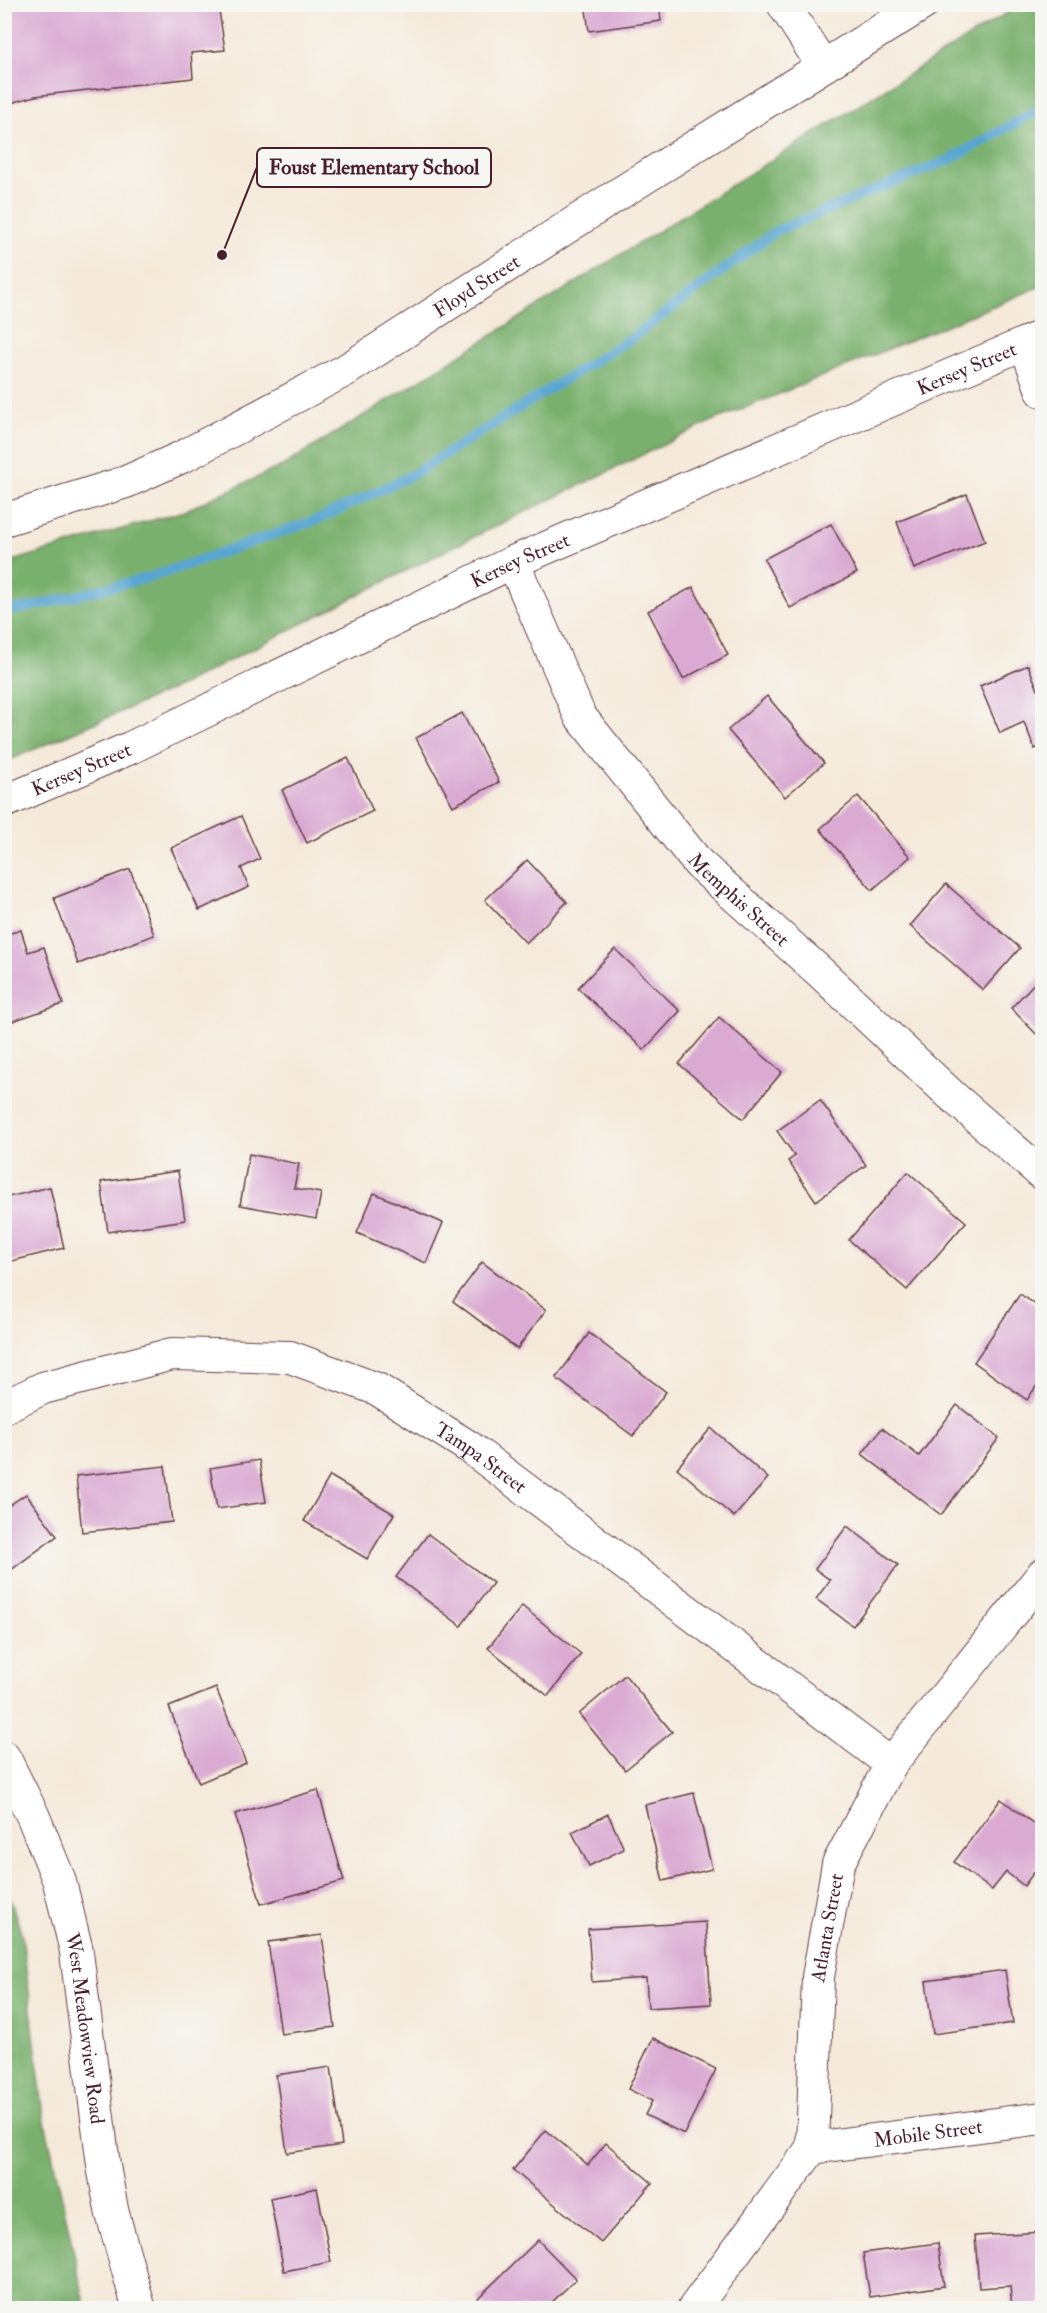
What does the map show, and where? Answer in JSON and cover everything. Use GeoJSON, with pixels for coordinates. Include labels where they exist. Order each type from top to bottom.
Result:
{"type":"FeatureCollection","features":[{"type":"Feature","properties":{"kind":"street"},"geometry":{"type":"LineString","coordinates":[[783,4],[823,66]]}},
{"type":"Feature","properties":{"kind":"street","name":"Floyd Street"},"geometry":{"type":"LineString","coordinates":[[4,520],[126,482],[184,456],[346,370],[617,195],[923,4]]}},
{"type":"Feature","properties":{"kind":"street"},"geometry":{"type":"LineString","coordinates":[[1034,340],[1042,391]]}},
{"type":"Feature","properties":{"kind":"street","name":"Kersey Street"},"geometry":{"type":"LineString","coordinates":[[4,802],[130,748],[513,562],[1034,340]]}},
{"type":"Feature","properties":{"kind":"street","name":"Memphis Street"},"geometry":{"type":"LineString","coordinates":[[513,562],[580,716],[699,864],[822,973],[951,1095],[1042,1174]]}},
{"type":"Feature","properties":{"kind":"street","name":"Tampa Street"},"geometry":{"type":"LineString","coordinates":[[4,1407],[43,1388],[172,1353],[290,1357],[377,1389],[469,1447],[891,1764]]}},
{"type":"Feature","properties":{"kind":"street","name":"Atlanta Street"},"geometry":{"type":"LineString","coordinates":[[812,2148],[818,1977],[838,1864],[891,1764],[1042,1575]]}},
{"type":"Feature","properties":{"kind":"street","name":"West Meadowview Road"},"geometry":{"type":"LineString","coordinates":[[4,1758],[33,1816],[59,1880],[76,1949],[104,2169],[112,2212],[139,2308]]}},
{"type":"Feature","properties":{"kind":"street","name":"Mobile Street"},"geometry":{"type":"LineString","coordinates":[[812,2148],[1042,2118]]}},
{"type":"Feature","properties":{"kind":"street"},"geometry":{"type":"LineString","coordinates":[[694,2308],[812,2148]]}},
{"type":"Feature","properties":{"kind":"green space"},"geometry":{"type":"Polygon","coordinates":[[[1021,4],[1042,5],[1042,286],[708,423],[445,551],[180,686],[5,762],[5,563],[184,511],[286,464],[1021,4]]]}},
{"type":"Feature","properties":{"kind":"green space"},"geometry":{"type":"Polygon","coordinates":[[[5,1884],[22,1935],[44,2117],[86,2308],[5,2308],[5,1884]]]}},
{"type":"Feature","properties":{"kind":"building"},"geometry":{"type":"Polygon","coordinates":[[[4,4],[218,4],[225,50],[191,53],[193,78],[35,96],[4,105],[4,4]]]}},
{"type":"Feature","properties":{"kind":"building"},"geometry":{"type":"Polygon","coordinates":[[[585,4],[659,4],[661,21],[589,31],[585,4]]]}},
{"type":"Feature","properties":{"kind":"building"},"geometry":{"type":"Polygon","coordinates":[[[967,494],[985,541],[914,569],[897,522],[967,494]]]}},
{"type":"Feature","properties":{"kind":"building"},"geometry":{"type":"Polygon","coordinates":[[[831,524],[857,573],[790,608],[764,559],[831,524]]]}},
{"type":"Feature","properties":{"kind":"building"},"geometry":{"type":"Polygon","coordinates":[[[693,587],[728,655],[683,679],[648,611],[693,587]]]}},
{"type":"Feature","properties":{"kind":"building"},"geometry":{"type":"Polygon","coordinates":[[[1028,665],[1042,700],[1042,746],[1035,749],[1024,722],[1000,733],[980,686],[1028,665]]]}},
{"type":"Feature","properties":{"kind":"building"},"geometry":{"type":"Polygon","coordinates":[[[767,696],[824,763],[785,797],[728,730],[767,696]]]}},
{"type":"Feature","properties":{"kind":"building"},"geometry":{"type":"Polygon","coordinates":[[[462,713],[499,782],[453,806],[416,738],[462,713]]]}},
{"type":"Feature","properties":{"kind":"building"},"geometry":{"type":"Polygon","coordinates":[[[348,758],[373,811],[307,843],[282,790],[348,758]]]}},
{"type":"Feature","properties":{"kind":"building"},"geometry":{"type":"Polygon","coordinates":[[[858,796],[910,857],[872,890],[820,829],[858,796]]]}},
{"type":"Feature","properties":{"kind":"building"},"geometry":{"type":"Polygon","coordinates":[[[241,816],[260,859],[241,868],[249,887],[199,910],[171,848],[241,816]]]}},
{"type":"Feature","properties":{"kind":"building"},"geometry":{"type":"Polygon","coordinates":[[[527,860],[567,902],[526,943],[485,900],[527,860]]]}},
{"type":"Feature","properties":{"kind":"building"},"geometry":{"type":"Polygon","coordinates":[[[130,869],[154,935],[78,964],[54,898],[130,869]]]}},
{"type":"Feature","properties":{"kind":"building"},"geometry":{"type":"Polygon","coordinates":[[[946,884],[1020,948],[983,990],[910,926],[946,884]]]}},
{"type":"Feature","properties":{"kind":"building"},"geometry":{"type":"Polygon","coordinates":[[[21,930],[28,952],[44,947],[63,1004],[4,1024],[4,935],[21,930]]]}},
{"type":"Feature","properties":{"kind":"building"},"geometry":{"type":"Polygon","coordinates":[[[615,949],[680,1011],[644,1050],[578,988],[615,949]]]}},
{"type":"Feature","properties":{"kind":"building"},"geometry":{"type":"Polygon","coordinates":[[[1042,975],[1042,1040],[1011,1008],[1042,975]]]}},
{"type":"Feature","properties":{"kind":"building"},"geometry":{"type":"Polygon","coordinates":[[[719,1017],[782,1072],[743,1119],[679,1064],[719,1017]]]}},
{"type":"Feature","properties":{"kind":"building"},"geometry":{"type":"Polygon","coordinates":[[[820,1100],[866,1165],[816,1201],[788,1161],[795,1156],[777,1131],[820,1100]]]}},
{"type":"Feature","properties":{"kind":"building"},"geometry":{"type":"Polygon","coordinates":[[[249,1154],[299,1164],[294,1188],[321,1193],[316,1219],[240,1205],[249,1154]]]}},
{"type":"Feature","properties":{"kind":"building"},"geometry":{"type":"Polygon","coordinates":[[[178,1171],[185,1220],[108,1232],[101,1182],[178,1171]]]}},
{"type":"Feature","properties":{"kind":"building"},"geometry":{"type":"Polygon","coordinates":[[[908,1172],[966,1222],[907,1290],[849,1240],[908,1172]]]}},
{"type":"Feature","properties":{"kind":"building"},"geometry":{"type":"Polygon","coordinates":[[[50,1187],[64,1248],[4,1263],[4,1198],[50,1187]]]}},
{"type":"Feature","properties":{"kind":"building"},"geometry":{"type":"Polygon","coordinates":[[[374,1193],[443,1223],[426,1263],[357,1233],[374,1193]]]}},
{"type":"Feature","properties":{"kind":"building"},"geometry":{"type":"Polygon","coordinates":[[[482,1262],[546,1310],[517,1349],[453,1301],[482,1262]]]}},
{"type":"Feature","properties":{"kind":"building"},"geometry":{"type":"Polygon","coordinates":[[[1020,1294],[1042,1309],[1042,1378],[1027,1400],[974,1362],[1020,1294]]]}},
{"type":"Feature","properties":{"kind":"building"},"geometry":{"type":"Polygon","coordinates":[[[589,1333],[666,1392],[633,1436],[556,1378],[589,1333]]]}},
{"type":"Feature","properties":{"kind":"building"},"geometry":{"type":"Polygon","coordinates":[[[957,1405],[999,1438],[941,1515],[862,1454],[882,1428],[919,1456],[957,1405]]]}},
{"type":"Feature","properties":{"kind":"building"},"geometry":{"type":"Polygon","coordinates":[[[711,1428],[768,1478],[734,1517],[677,1468],[711,1428]]]}},
{"type":"Feature","properties":{"kind":"building"},"geometry":{"type":"Polygon","coordinates":[[[259,1460],[266,1502],[217,1509],[210,1468],[259,1460]]]}},
{"type":"Feature","properties":{"kind":"building"},"geometry":{"type":"Polygon","coordinates":[[[165,1466],[172,1522],[82,1532],[76,1476],[165,1466]]]}},
{"type":"Feature","properties":{"kind":"building"},"geometry":{"type":"Polygon","coordinates":[[[330,1476],[394,1514],[367,1559],[304,1521],[330,1476]]]}},
{"type":"Feature","properties":{"kind":"building"},"geometry":{"type":"Polygon","coordinates":[[[26,1494],[57,1536],[4,1575],[4,1509],[26,1494]]]}},
{"type":"Feature","properties":{"kind":"building"},"geometry":{"type":"Polygon","coordinates":[[[847,1526],[898,1565],[853,1626],[816,1599],[830,1580],[815,1569],[847,1526]]]}},
{"type":"Feature","properties":{"kind":"building"},"geometry":{"type":"Polygon","coordinates":[[[428,1534],[493,1583],[461,1626],[396,1577],[428,1534]]]}},
{"type":"Feature","properties":{"kind":"building"},"geometry":{"type":"Polygon","coordinates":[[[522,1606],[581,1654],[548,1696],[488,1648],[522,1606]]]}},
{"type":"Feature","properties":{"kind":"building"},"geometry":{"type":"Polygon","coordinates":[[[625,1675],[672,1732],[625,1770],[579,1714],[625,1675]]]}},
{"type":"Feature","properties":{"kind":"building"},"geometry":{"type":"Polygon","coordinates":[[[216,1688],[246,1763],[199,1783],[169,1707],[216,1688]]]}},
{"type":"Feature","properties":{"kind":"building"},"geometry":{"type":"Polygon","coordinates":[[[318,1790],[344,1881],[261,1904],[235,1814],[318,1790]]]}},
{"type":"Feature","properties":{"kind":"building"},"geometry":{"type":"Polygon","coordinates":[[[694,1793],[712,1869],[663,1881],[645,1805],[694,1793]]]}},
{"type":"Feature","properties":{"kind":"building"},"geometry":{"type":"Polygon","coordinates":[[[1001,1799],[1042,1830],[1042,1861],[1024,1886],[1006,1872],[992,1890],[954,1862],[1001,1799]]]}},
{"type":"Feature","properties":{"kind":"building"},"geometry":{"type":"Polygon","coordinates":[[[608,1814],[624,1849],[589,1866],[572,1832],[608,1814]]]}},
{"type":"Feature","properties":{"kind":"building"},"geometry":{"type":"Polygon","coordinates":[[[706,1922],[711,2004],[648,2008],[646,1978],[592,1982],[588,1929],[706,1922]]]}},
{"type":"Feature","properties":{"kind":"building"},"geometry":{"type":"Polygon","coordinates":[[[322,1935],[335,2027],[281,2034],[268,1942],[322,1935]]]}},
{"type":"Feature","properties":{"kind":"building"},"geometry":{"type":"Polygon","coordinates":[[[1005,1970],[1013,2023],[933,2034],[926,1981],[1005,1970]]]}},
{"type":"Feature","properties":{"kind":"building"},"geometry":{"type":"Polygon","coordinates":[[[653,2038],[716,2069],[684,2134],[645,2115],[652,2101],[628,2089],[653,2038]]]}},
{"type":"Feature","properties":{"kind":"building"},"geometry":{"type":"Polygon","coordinates":[[[331,2067],[342,2145],[287,2153],[276,2075],[331,2067]]]}},
{"type":"Feature","properties":{"kind":"building"},"geometry":{"type":"Polygon","coordinates":[[[546,2130],[588,2165],[606,2143],[652,2183],[601,2243],[513,2170],[546,2130]]]}},
{"type":"Feature","properties":{"kind":"building"},"geometry":{"type":"Polygon","coordinates":[[[317,2188],[331,2262],[284,2271],[270,2198],[317,2188]]]}},
{"type":"Feature","properties":{"kind":"building"},"geometry":{"type":"Polygon","coordinates":[[[1042,2232],[1042,2308],[1012,2308],[1010,2286],[979,2288],[975,2236],[1042,2232]]]}},
{"type":"Feature","properties":{"kind":"building"},"geometry":{"type":"Polygon","coordinates":[[[538,2240],[576,2279],[546,2308],[486,2308],[477,2299],[538,2240]]]}},
{"type":"Feature","properties":{"kind":"building"},"geometry":{"type":"Polygon","coordinates":[[[938,2243],[944,2286],[870,2297],[863,2253],[938,2243]]]}},
{"type":"Feature","properties":{"kind":"waterway"},"geometry":{"type":"LineString","coordinates":[[4,611],[26,608],[151,577],[319,519],[412,475],[633,337],[776,231],[951,159],[1042,108]]}},
{"type":"Feature","properties":{"kind":"place","name":"Foust Elementary School"},"geometry":{"type":"Point","coordinates":[222,255]}}]}
